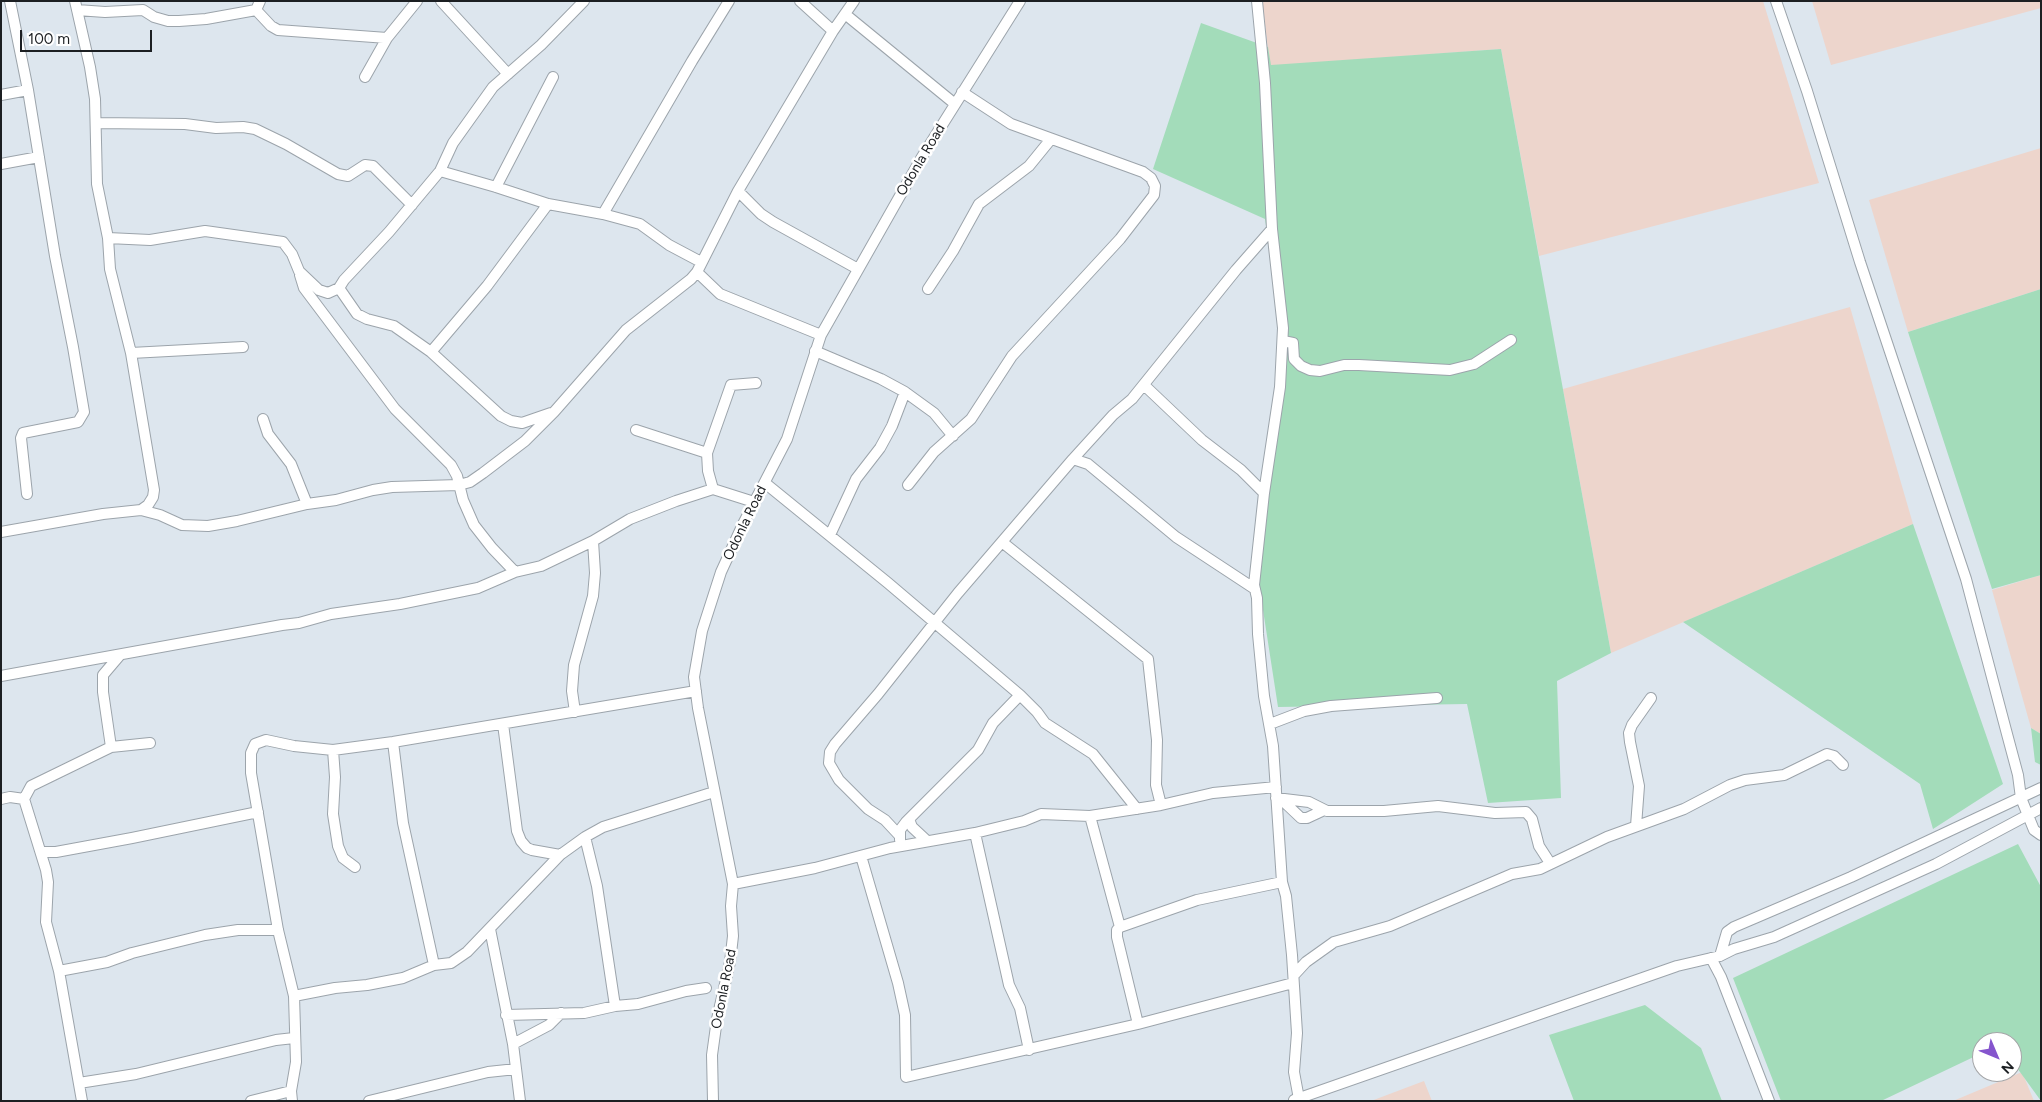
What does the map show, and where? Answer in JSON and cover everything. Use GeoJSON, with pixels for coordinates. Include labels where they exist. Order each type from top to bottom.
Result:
{"type":"FeatureCollection","features":[{"type":"Feature","properties":{"kind":"street"},"geometry":{"type":"LineString","coordinates":[[10,1],[28,90],[54,256],[84,412],[78,422],[23,433],[21,438],[27,494]]}},
{"type":"Feature","properties":{"kind":"street"},"geometry":{"type":"LineString","coordinates":[[365,77],[387,38],[417,1]]}},
{"type":"Feature","properties":{"kind":"street"},"geometry":{"type":"LineString","coordinates":[[442,1],[508,74]]}},
{"type":"Feature","properties":{"kind":"street"},"geometry":{"type":"LineString","coordinates":[[299,271],[319,290],[328,293],[339,288],[440,171],[464,125],[493,87],[541,45],[584,1]]}},
{"type":"Feature","properties":{"kind":"street"},"geometry":{"type":"LineString","coordinates":[[603,214],[692,61],[730,1]]}},
{"type":"Feature","properties":{"kind":"street"},"geometry":{"type":"LineString","coordinates":[[800,1],[833,31]]}},
{"type":"Feature","properties":{"kind":"street"},"geometry":{"type":"LineString","coordinates":[[1,532],[103,514],[141,510],[160,515],[182,525],[208,526],[262,516],[307,504],[336,500],[373,490],[392,487],[459,485],[476,478],[525,441],[554,412],[626,330],[691,279],[697,272],[738,191],[809,75],[833,31],[854,1]]}},
{"type":"Feature","properties":{"kind":"street","name":"Odonla Road"},"geometry":{"type":"LineString","coordinates":[[713,1101],[712,1055],[717,1019],[730,962],[733,936],[733,884],[714,792],[694,677],[702,631],[721,572],[754,502],[787,439],[821,335],[922,157],[1020,1]]}},
{"type":"Feature","properties":{"kind":"street"},"geometry":{"type":"LineString","coordinates":[[1257,1],[1265,83],[1272,229],[1284,328],[1280,387],[1264,493],[1255,589],[1264,696],[1270,724],[1276,787],[1279,798],[1282,882],[1286,896],[1292,955],[1297,1033],[1294,1072],[1296,1100],[1677,966],[1715,957],[1774,937],[1872,894],[2029,816],[2041,808]]}},
{"type":"Feature","properties":{"kind":"street"},"geometry":{"type":"LineString","coordinates":[[1776,1],[1807,91],[1860,262],[1966,579],[2018,775],[2021,798],[2034,830],[2041,835]]}},
{"type":"Feature","properties":{"kind":"street"},"geometry":{"type":"LineString","coordinates":[[160,515],[154,498],[131,353],[110,269],[108,238],[97,184],[97,123],[90,67],[76,6],[105,12],[143,6],[154,17],[168,21],[179,21],[206,19],[258,6],[271,26],[278,30],[387,38]]}},
{"type":"Feature","properties":{"kind":"street"},"geometry":{"type":"LineString","coordinates":[[845,14],[955,104]]}},
{"type":"Feature","properties":{"kind":"street"},"geometry":{"type":"LineString","coordinates":[[496,187],[553,77]]}},
{"type":"Feature","properties":{"kind":"street"},"geometry":{"type":"LineString","coordinates":[[1,95],[28,90]]}},
{"type":"Feature","properties":{"kind":"street"},"geometry":{"type":"LineString","coordinates":[[908,485],[934,452],[971,419],[1012,356],[1120,239],[1154,195],[1155,186],[1151,178],[1143,172],[1011,124],[962,92]]}},
{"type":"Feature","properties":{"kind":"street"},"geometry":{"type":"LineString","coordinates":[[97,123],[186,124],[216,128],[243,127],[255,129],[286,144],[338,174],[348,176],[365,165],[374,166],[412,205]]}},
{"type":"Feature","properties":{"kind":"street"},"geometry":{"type":"LineString","coordinates":[[928,289],[953,251],[979,204],[1022,172],[1040,154],[1051,139]]}},
{"type":"Feature","properties":{"kind":"street"},"geometry":{"type":"LineString","coordinates":[[1,164],[39,157]]}},
{"type":"Feature","properties":{"kind":"street"},"geometry":{"type":"LineString","coordinates":[[440,171],[548,204],[603,214],[644,225],[669,245],[701,262]]}},
{"type":"Feature","properties":{"kind":"street"},"geometry":{"type":"LineString","coordinates":[[738,191],[761,214],[773,222],[858,269]]}},
{"type":"Feature","properties":{"kind":"street"},"geometry":{"type":"LineString","coordinates":[[431,352],[487,286],[548,204]]}},
{"type":"Feature","properties":{"kind":"street"},"geometry":{"type":"LineString","coordinates":[[901,846],[899,835],[885,820],[868,809],[839,780],[830,762],[830,752],[1002,542],[1113,415],[1132,399],[1230,276],[1272,229]]}},
{"type":"Feature","properties":{"kind":"street"},"geometry":{"type":"LineString","coordinates":[[108,238],[150,240],[205,231],[263,238],[287,245],[299,271],[304,288],[395,409],[451,465],[457,476],[462,500],[474,525],[492,548],[515,572]]}},
{"type":"Feature","properties":{"kind":"street"},"geometry":{"type":"LineString","coordinates":[[697,272],[720,294],[821,335]]}},
{"type":"Feature","properties":{"kind":"street"},"geometry":{"type":"LineString","coordinates":[[339,288],[357,314],[367,319],[394,326],[431,352],[501,416],[511,421],[522,423],[554,412]]}},
{"type":"Feature","properties":{"kind":"street"},"geometry":{"type":"LineString","coordinates":[[1283,342],[1292,343],[1294,359],[1301,366],[1310,370],[1320,371],[1344,365],[1359,364],[1450,370],[1474,364],[1511,340]]}},
{"type":"Feature","properties":{"kind":"street"},"geometry":{"type":"LineString","coordinates":[[131,353],[243,347]]}},
{"type":"Feature","properties":{"kind":"street"},"geometry":{"type":"LineString","coordinates":[[815,351],[881,379],[905,392],[934,414],[954,436]]}},
{"type":"Feature","properties":{"kind":"street"},"geometry":{"type":"LineString","coordinates":[[713,489],[708,471],[707,453],[731,385],[756,383]]}},
{"type":"Feature","properties":{"kind":"street"},"geometry":{"type":"LineString","coordinates":[[1144,385],[1202,440],[1241,470],[1264,493]]}},
{"type":"Feature","properties":{"kind":"street"},"geometry":{"type":"LineString","coordinates":[[830,535],[856,478],[880,448],[892,426],[905,392]]}},
{"type":"Feature","properties":{"kind":"street"},"geometry":{"type":"LineString","coordinates":[[263,419],[268,434],[291,464],[307,504]]}},
{"type":"Feature","properties":{"kind":"street"},"geometry":{"type":"LineString","coordinates":[[636,430],[707,453]]}},
{"type":"Feature","properties":{"kind":"street"},"geometry":{"type":"LineString","coordinates":[[1073,459],[1088,464],[1176,537],[1255,589]]}},
{"type":"Feature","properties":{"kind":"street"},"geometry":{"type":"LineString","coordinates":[[765,483],[935,622],[1020,695],[1045,723],[1097,758],[1137,809]]}},
{"type":"Feature","properties":{"kind":"street"},"geometry":{"type":"LineString","coordinates":[[1,676],[299,623],[331,614],[400,604],[478,588],[515,572],[541,566],[593,541],[630,519],[713,489],[754,502]]}},
{"type":"Feature","properties":{"kind":"street"},"geometry":{"type":"LineString","coordinates":[[141,510],[154,498]]}},
{"type":"Feature","properties":{"kind":"street"},"geometry":{"type":"LineString","coordinates":[[575,712],[572,691],[574,665],[593,596],[595,572],[593,541]]}},
{"type":"Feature","properties":{"kind":"street"},"geometry":{"type":"LineString","coordinates":[[1002,542],[1148,659],[1157,740],[1156,785],[1161,805]]}},
{"type":"Feature","properties":{"kind":"street"},"geometry":{"type":"LineString","coordinates":[[111,747],[103,692],[103,675],[120,654]]}},
{"type":"Feature","properties":{"kind":"street"},"geometry":{"type":"LineString","coordinates":[[251,1101],[291,1096],[296,1062],[294,996],[278,930],[252,773],[251,753],[255,744],[266,740],[294,746],[333,750],[393,742],[696,691]]}},
{"type":"Feature","properties":{"kind":"street"},"geometry":{"type":"LineString","coordinates":[[899,835],[907,821],[978,750],[993,723],[1020,695]]}},
{"type":"Feature","properties":{"kind":"street"},"geometry":{"type":"LineString","coordinates":[[1270,724],[1304,710],[1331,706],[1437,698]]}},
{"type":"Feature","properties":{"kind":"street"},"geometry":{"type":"LineString","coordinates":[[1636,826],[1639,786],[1630,742],[1630,733],[1632,725],[1651,698]]}},
{"type":"Feature","properties":{"kind":"street"},"geometry":{"type":"LineString","coordinates":[[503,724],[510,788],[517,831],[521,842],[532,850],[560,855]]}},
{"type":"Feature","properties":{"kind":"street"},"geometry":{"type":"LineString","coordinates":[[393,742],[403,823],[434,966]]}},
{"type":"Feature","properties":{"kind":"street"},"geometry":{"type":"LineString","coordinates":[[82,1101],[59,971],[46,922],[48,882],[41,852],[24,799],[31,786],[111,747],[150,743]]}},
{"type":"Feature","properties":{"kind":"street"},"geometry":{"type":"LineString","coordinates":[[333,750],[335,777],[333,814],[338,846],[343,858],[355,867]]}},
{"type":"Feature","properties":{"kind":"street"},"geometry":{"type":"LineString","coordinates":[[861,856],[905,1014],[906,1077],[1138,1024],[1293,979],[1306,962],[1334,942],[1390,926],[1512,874],[1540,868],[1607,837],[1684,809],[1730,785],[1744,780],[1784,775],[1827,754],[1834,756],[1843,765]]}},
{"type":"Feature","properties":{"kind":"street"},"geometry":{"type":"LineString","coordinates":[[733,884],[815,868],[901,846],[975,833],[1024,821],[1041,814],[1090,816],[1161,805],[1213,793],[1276,787]]}},
{"type":"Feature","properties":{"kind":"street"},"geometry":{"type":"LineString","coordinates":[[1769,1101],[1715,957],[1726,932],[1852,878],[2041,788]]}},
{"type":"Feature","properties":{"kind":"street"},"geometry":{"type":"LineString","coordinates":[[294,996],[403,978],[434,966],[451,963],[490,929],[560,855],[586,837],[603,828],[714,792]]}},
{"type":"Feature","properties":{"kind":"street"},"geometry":{"type":"LineString","coordinates":[[1,799],[10,797],[24,799]]}},
{"type":"Feature","properties":{"kind":"street"},"geometry":{"type":"LineString","coordinates":[[1279,798],[1301,818],[1308,818],[1322,811],[1384,811],[1438,806],[1495,813],[1526,812],[1532,820],[1540,846],[1550,863]]}},
{"type":"Feature","properties":{"kind":"street"},"geometry":{"type":"LineString","coordinates":[[1279,798],[1309,802],[1322,811]]}},
{"type":"Feature","properties":{"kind":"street"},"geometry":{"type":"LineString","coordinates":[[41,852],[56,852],[132,838],[258,812]]}},
{"type":"Feature","properties":{"kind":"street"},"geometry":{"type":"LineString","coordinates":[[1090,816],[1120,927]]}},
{"type":"Feature","properties":{"kind":"street"},"geometry":{"type":"LineString","coordinates":[[885,820],[907,821],[927,841]]}},
{"type":"Feature","properties":{"kind":"street"},"geometry":{"type":"LineString","coordinates":[[975,833],[1009,985],[1020,1008],[1029,1050]]}},
{"type":"Feature","properties":{"kind":"street"},"geometry":{"type":"LineString","coordinates":[[586,837],[597,886],[615,1006]]}},
{"type":"Feature","properties":{"kind":"street"},"geometry":{"type":"LineString","coordinates":[[1138,1024],[1117,937],[1117,930],[1120,927],[1197,900],[1282,882]]}},
{"type":"Feature","properties":{"kind":"street"},"geometry":{"type":"LineString","coordinates":[[490,929],[513,1044],[520,1101]]}},
{"type":"Feature","properties":{"kind":"street"},"geometry":{"type":"LineString","coordinates":[[59,971],[107,962],[132,953],[205,935],[238,930],[278,930]]}},
{"type":"Feature","properties":{"kind":"street"},"geometry":{"type":"LineString","coordinates":[[1292,955],[1306,962]]}},
{"type":"Feature","properties":{"kind":"street"},"geometry":{"type":"LineString","coordinates":[[506,1015],[584,1013],[615,1006],[638,1004],[686,991],[706,988]]}},
{"type":"Feature","properties":{"kind":"street"},"geometry":{"type":"LineString","coordinates":[[513,1044],[549,1025],[561,1013]]}},
{"type":"Feature","properties":{"kind":"street"},"geometry":{"type":"LineString","coordinates":[[79,1083],[136,1074],[266,1042],[294,1038]]}},
{"type":"Feature","properties":{"kind":"street"},"geometry":{"type":"LineString","coordinates":[[369,1101],[455,1079],[516,1068]]}},
{"type":"Feature","properties":{"kind":"shaded area"},"geometry":{"type":"Polygon","coordinates":[[[1262,1],[1763,1],[1819,183],[1539,256],[1501,49],[1270,66],[1262,1]]]}},
{"type":"Feature","properties":{"kind":"shaded area"},"geometry":{"type":"Polygon","coordinates":[[[1812,1],[2041,1],[2041,8],[1831,65],[1812,1]]]}},
{"type":"Feature","properties":{"kind":"shaded area"},"geometry":{"type":"Polygon","coordinates":[[[2041,148],[2041,289],[1908,332],[1869,200],[2041,148]]]}},
{"type":"Feature","properties":{"kind":"shaded area"},"geometry":{"type":"Polygon","coordinates":[[[1850,307],[1913,524],[1611,653],[1563,389],[1850,307]]]}},
{"type":"Feature","properties":{"kind":"shaded area"},"geometry":{"type":"Polygon","coordinates":[[[2041,575],[2041,734],[2031,728],[1992,590],[2041,575]]]}},
{"type":"Feature","properties":{"kind":"shaded area"},"geometry":{"type":"Polygon","coordinates":[[[2022,1072],[2034,1101],[1953,1101],[1998,1082],[2022,1082],[2022,1072]]]}},
{"type":"Feature","properties":{"kind":"shaded area"},"geometry":{"type":"Polygon","coordinates":[[[1424,1081],[1432,1101],[1371,1101],[1424,1081]]]}},
{"type":"Feature","properties":{"kind":"green space"},"geometry":{"type":"Polygon","coordinates":[[[1201,23],[1268,47],[1271,65],[1501,49],[1611,653],[1557,681],[1561,798],[1488,803],[1467,704],[1278,707],[1259,584],[1269,455],[1277,385],[1280,321],[1265,219],[1153,169],[1201,23]]]}},
{"type":"Feature","properties":{"kind":"green space"},"geometry":{"type":"Polygon","coordinates":[[[2041,289],[2041,575],[1992,589],[1908,332],[2041,289]]]}},
{"type":"Feature","properties":{"kind":"green space"},"geometry":{"type":"Polygon","coordinates":[[[1913,524],[2003,784],[1933,829],[1920,784],[1683,622],[1913,524]]]}},
{"type":"Feature","properties":{"kind":"green space"},"geometry":{"type":"Polygon","coordinates":[[[2031,728],[2041,734],[2041,765],[2035,762],[2031,728]]]}},
{"type":"Feature","properties":{"kind":"green space"},"geometry":{"type":"Polygon","coordinates":[[[2018,844],[2041,887],[2041,1101],[2022,1075],[2022,1032],[1972,1032],[1972,1058],[1881,1101],[1781,1101],[1733,978],[2018,844]]]}},
{"type":"Feature","properties":{"kind":"green space"},"geometry":{"type":"Polygon","coordinates":[[[1645,1005],[1701,1048],[1722,1101],[1574,1101],[1549,1035],[1645,1005]]]}}]}
